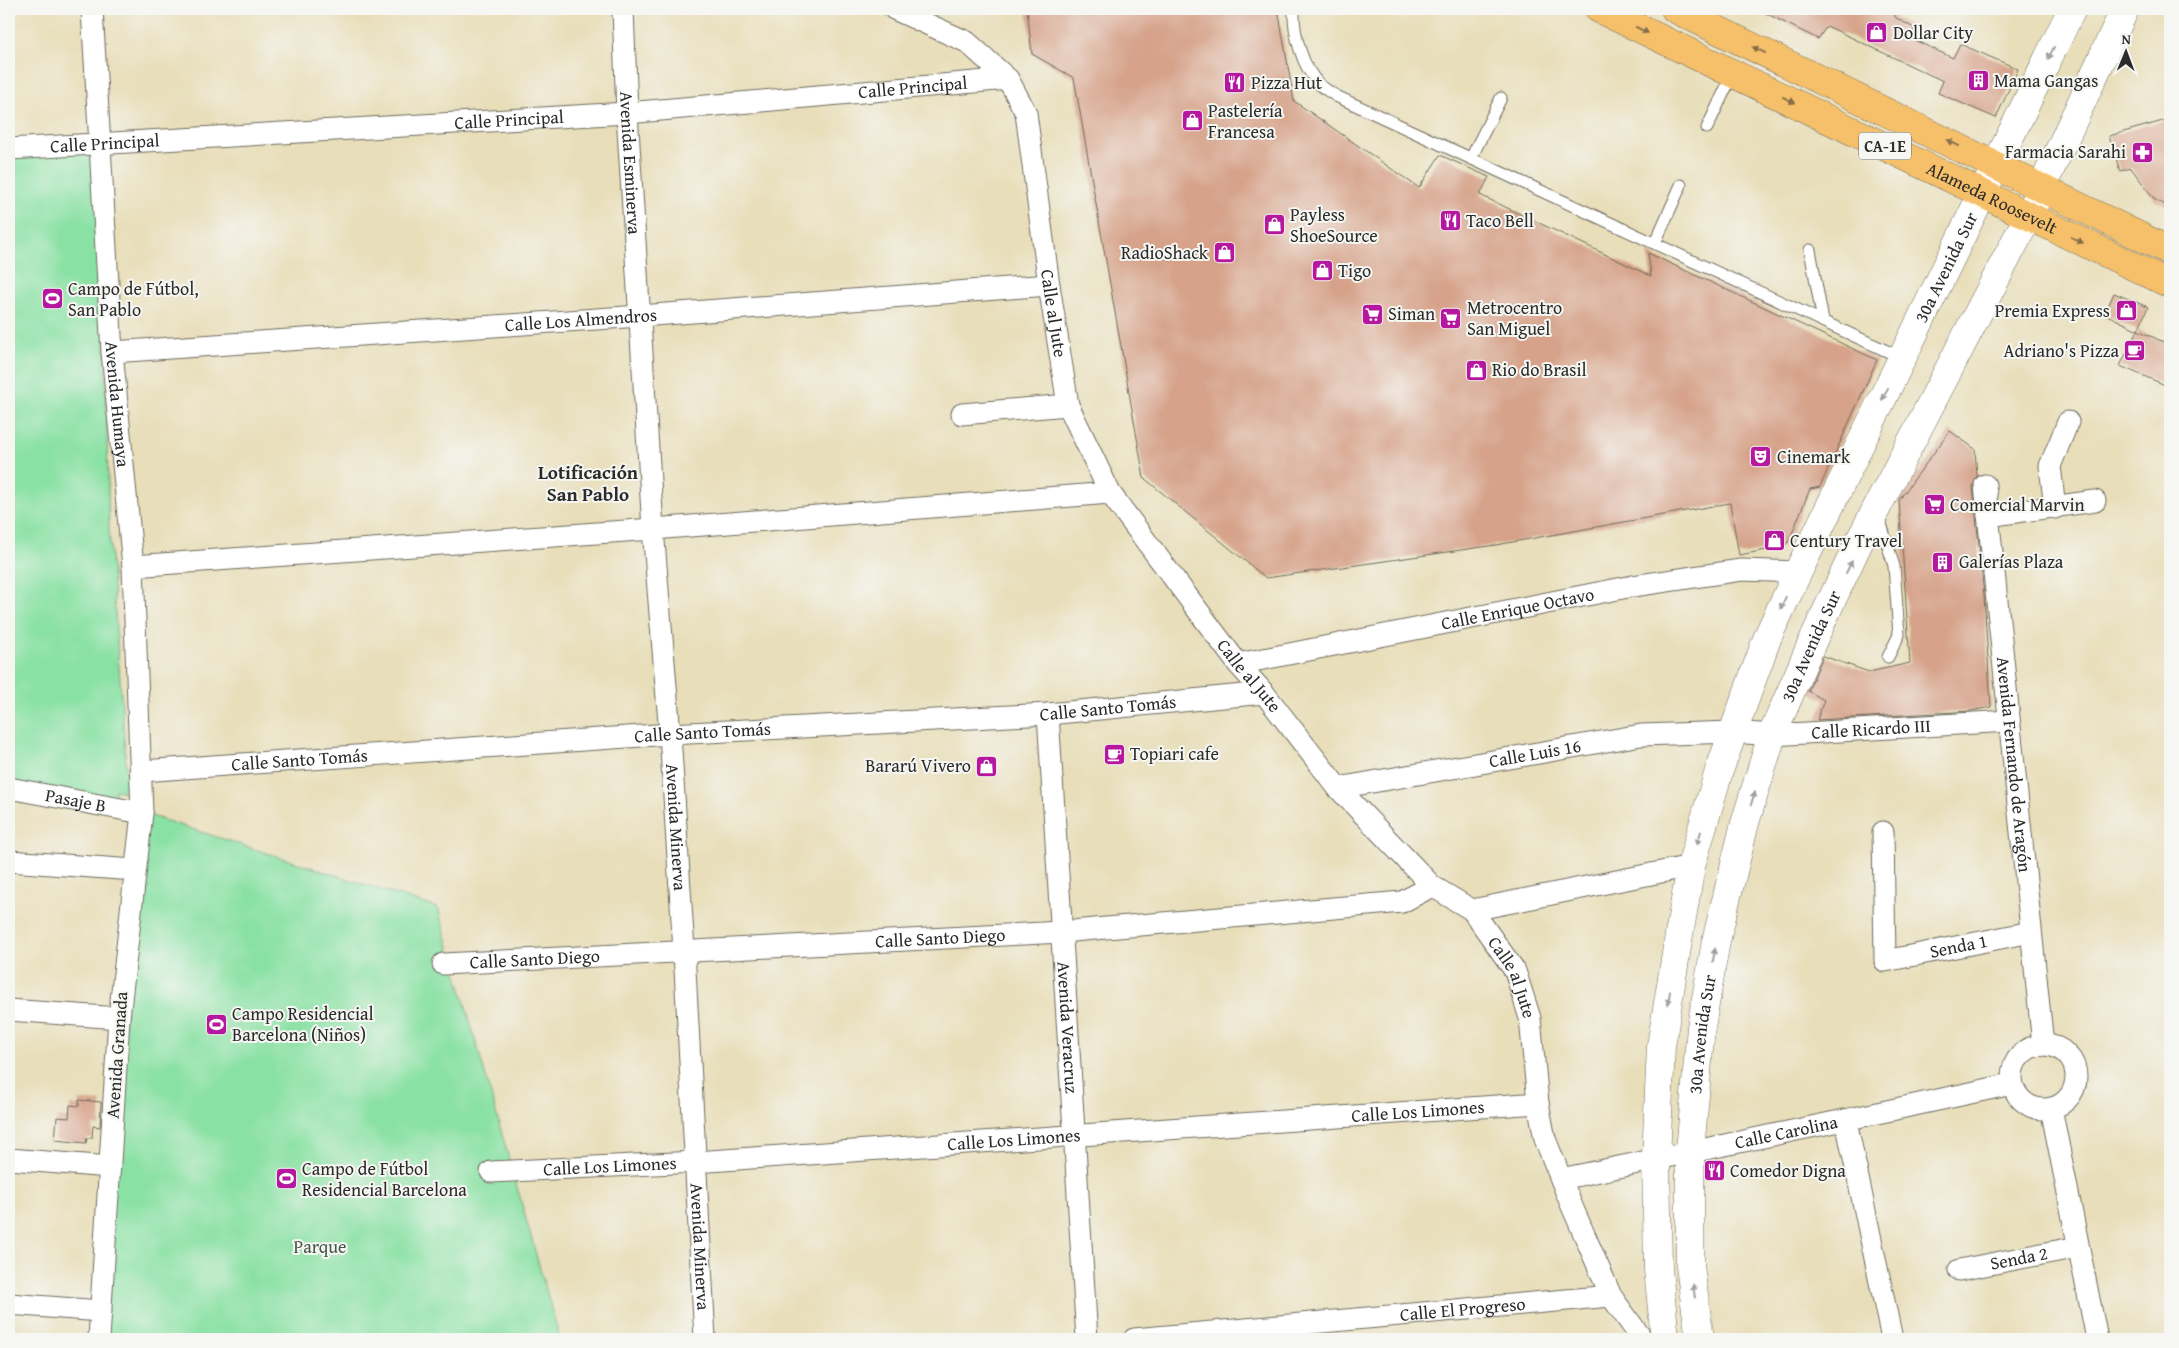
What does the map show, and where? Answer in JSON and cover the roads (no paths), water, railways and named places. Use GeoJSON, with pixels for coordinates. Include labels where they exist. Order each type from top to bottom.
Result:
{"type":"FeatureCollection","features":[{"type":"Feature","properties":{"kind":"highway","name":"Alameda Roosevelt"},"geometry":{"type":"LineString","coordinates":[[1598,9],[2170,284]]}},
{"type":"Feature","properties":{"kind":"highway","name":"Alameda Roosevelt"},"geometry":{"type":"LineString","coordinates":[[1675,9],[2170,251]]}},
{"type":"Feature","properties":{"kind":"street","name":"Avenida Humaya"},"geometry":{"type":"LineString","coordinates":[[92,9],[112,352],[133,566],[142,771]]}},
{"type":"Feature","properties":{"kind":"street","name":"Avenida Esminerva"},"geometry":{"type":"LineString","coordinates":[[623,9],[627,113],[640,316]]}},
{"type":"Feature","properties":{"kind":"street","name":"Calle al Jute"},"geometry":{"type":"LineString","coordinates":[[894,9],[967,42],[1008,79],[1026,113],[1049,285],[1068,405],[1110,493],[1238,664],[1264,693],[1338,788],[1432,886],[1472,910],[1514,971],[1530,1018],[1538,1102],[1545,1139],[1611,1296],[1642,1339]]}},
{"type":"Feature","properties":{"kind":"street","name":"30a Avenida Sur"},"geometry":{"type":"LineString","coordinates":[[1665,1339],[1658,1270],[1656,1159],[1661,1046],[1691,866],[1719,771],[1768,636],[2072,9]]}},
{"type":"Feature","properties":{"kind":"street","name":"30a Avenida Sur"},"geometry":{"type":"LineString","coordinates":[[1700,1339],[1690,1266],[1690,1151],[1701,1027],[1716,941],[1745,823],[1772,735],[1814,638],[1859,542],[2028,217],[2125,9]]}},
{"type":"Feature","properties":{"kind":"street","name":"Calle Principal"},"geometry":{"type":"LineString","coordinates":[[9,149],[627,113],[1008,79]]}},
{"type":"Feature","properties":{"kind":"street","name":"Calle Los Almendros"},"geometry":{"type":"LineString","coordinates":[[112,352],[640,316],[1049,285]]}},
{"type":"Feature","properties":{"kind":"street","name":"Avenida Minerva"},"geometry":{"type":"LineString","coordinates":[[640,316],[684,951],[705,1339]]}},
{"type":"Feature","properties":{"kind":"street"},"geometry":{"type":"LineString","coordinates":[[962,414],[1068,405]]}},
{"type":"Feature","properties":{"kind":"street"},"geometry":{"type":"LineString","coordinates":[[2055,508],[2050,466],[2068,422]]}},
{"type":"Feature","properties":{"kind":"street"},"geometry":{"type":"LineString","coordinates":[[1860,443],[1854,478],[1856,491],[1866,493],[1881,484],[1898,469]]}},
{"type":"Feature","properties":{"kind":"street","name":"Avenida Fernando de Aragón"},"geometry":{"type":"LineString","coordinates":[[1985,485],[2043,1045]]}},
{"type":"Feature","properties":{"kind":"street"},"geometry":{"type":"LineString","coordinates":[[133,566],[654,529],[1110,493]]}},
{"type":"Feature","properties":{"kind":"street"},"geometry":{"type":"LineString","coordinates":[[1988,516],[2095,501]]}},
{"type":"Feature","properties":{"kind":"street"},"geometry":{"type":"LineString","coordinates":[[1824,520],[1836,508],[1846,505],[1854,509],[1860,521],[1859,542]]}},
{"type":"Feature","properties":{"kind":"street","name":"Calle Enrique Octavo"},"geometry":{"type":"LineString","coordinates":[[1238,664],[1633,586],[1741,570],[1798,572]]}},
{"type":"Feature","properties":{"kind":"street","name":"Calle Santo Tomás"},"geometry":{"type":"LineString","coordinates":[[142,771],[670,734],[1048,714],[1264,693]]}},
{"type":"Feature","properties":{"kind":"street","name":"Avenida Veracruz"},"geometry":{"type":"LineString","coordinates":[[1048,714],[1086,1339]]}},
{"type":"Feature","properties":{"kind":"street","name":"Calle Ricardo III"},"geometry":{"type":"LineString","coordinates":[[1733,732],[1772,735],[2009,721]]}},
{"type":"Feature","properties":{"kind":"street","name":"Calle Luis 16"},"geometry":{"type":"LineString","coordinates":[[1338,788],[1641,735],[1733,732]]}},
{"type":"Feature","properties":{"kind":"street","name":"Avenida Granada"},"geometry":{"type":"LineString","coordinates":[[99,1339],[119,1018],[134,870],[142,813],[142,771]]}},
{"type":"Feature","properties":{"kind":"street","name":"Pasaje B"},"geometry":{"type":"LineString","coordinates":[[9,788],[142,813]]}},
{"type":"Feature","properties":{"kind":"street","name":"Senda 1"},"geometry":{"type":"LineString","coordinates":[[1883,832],[1885,961],[2031,932]]}},
{"type":"Feature","properties":{"kind":"street"},"geometry":{"type":"LineString","coordinates":[[9,861],[134,870]]}},
{"type":"Feature","properties":{"kind":"street"},"geometry":{"type":"LineString","coordinates":[[1472,910],[1691,866]]}},
{"type":"Feature","properties":{"kind":"street","name":"Calle Santo Diego"},"geometry":{"type":"LineString","coordinates":[[443,964],[1061,932],[1402,902],[1432,886]]}},
{"type":"Feature","properties":{"kind":"street"},"geometry":{"type":"LineString","coordinates":[[9,1010],[119,1018]]}},
{"type":"Feature","properties":{"kind":"street"},"geometry":{"type":"LineString","coordinates":[[2043,1045],[2054,1046],[2065,1052],[2076,1072],[2076,1085],[2071,1095],[2062,1104],[2051,1108],[2039,1109],[2027,1104],[2017,1096],[2012,1084],[2012,1073],[2015,1062],[2022,1053],[2032,1047],[2043,1045]]}},
{"type":"Feature","properties":{"kind":"street","name":"Calle Carolina"},"geometry":{"type":"LineString","coordinates":[[1561,1179],[1690,1151],[1846,1121],[2012,1084]]}},
{"type":"Feature","properties":{"kind":"street","name":"Calle Los Limones"},"geometry":{"type":"LineString","coordinates":[[491,1172],[695,1162],[1538,1102]]}},
{"type":"Feature","properties":{"kind":"street"},"geometry":{"type":"LineString","coordinates":[[2051,1108],[2096,1339]]}},
{"type":"Feature","properties":{"kind":"street"},"geometry":{"type":"LineString","coordinates":[[1846,1121],[1892,1339]]}},
{"type":"Feature","properties":{"kind":"street"},"geometry":{"type":"LineString","coordinates":[[9,1160],[110,1167]]}},
{"type":"Feature","properties":{"kind":"street","name":"Senda 2"},"geometry":{"type":"LineString","coordinates":[[1959,1270],[2078,1247]]}},
{"type":"Feature","properties":{"kind":"street","name":"Calle El Progreso"},"geometry":{"type":"LineString","coordinates":[[1134,1339],[1298,1332],[1611,1296]]}},
{"type":"Feature","properties":{"kind":"street"},"geometry":{"type":"LineString","coordinates":[[9,1304],[101,1311]]}},
{"type":"Feature","properties":{"kind":"lane"},"geometry":{"type":"LineString","coordinates":[[1294,9],[1302,57],[1320,85],[1336,96],[1903,358]]}},
{"type":"Feature","properties":{"kind":"lane"},"geometry":{"type":"LineString","coordinates":[[1707,128],[1733,73]]}},
{"type":"Feature","properties":{"kind":"lane"},"geometry":{"type":"LineString","coordinates":[[1471,158],[1501,98]]}},
{"type":"Feature","properties":{"kind":"lane"},"geometry":{"type":"LineString","coordinates":[[1655,244],[1681,185]]}},
{"type":"Feature","properties":{"kind":"lane"},"geometry":{"type":"LineString","coordinates":[[1810,250],[1823,321]]}},
{"type":"Feature","properties":{"kind":"lane"},"geometry":{"type":"LineString","coordinates":[[1877,510],[1894,566],[1899,634],[1888,657]]}},
{"type":"Feature","properties":{"kind":"place","name":"Dollar City"},"geometry":{"type":"Point","coordinates":[1877,33]}},
{"type":"Feature","properties":{"kind":"place","name":"Mama Gangas"},"geometry":{"type":"Point","coordinates":[1978,81]}},
{"type":"Feature","properties":{"kind":"place","name":"Pizza Hut"},"geometry":{"type":"Point","coordinates":[1235,83]}},
{"type":"Feature","properties":{"kind":"place","name":"Pastelería Francesa"},"geometry":{"type":"Point","coordinates":[1192,121]}},
{"type":"Feature","properties":{"kind":"place","name":"Farmacia Sarahi"},"geometry":{"type":"Point","coordinates":[2142,152]}},
{"type":"Feature","properties":{"kind":"place","name":"Taco Bell"},"geometry":{"type":"Point","coordinates":[1450,221]}},
{"type":"Feature","properties":{"kind":"place","name":"Payless ShoeSource"},"geometry":{"type":"Point","coordinates":[1274,225]}},
{"type":"Feature","properties":{"kind":"place","name":"RadioShack"},"geometry":{"type":"Point","coordinates":[1224,253]}},
{"type":"Feature","properties":{"kind":"place","name":"Tigo"},"geometry":{"type":"Point","coordinates":[1322,271]}},
{"type":"Feature","properties":{"kind":"place","name":"Campo de Fútbol, San Pablo"},"geometry":{"type":"Point","coordinates":[52,299]}},
{"type":"Feature","properties":{"kind":"place","name":"Premia Express"},"geometry":{"type":"Point","coordinates":[2126,311]}},
{"type":"Feature","properties":{"kind":"place","name":"Siman"},"geometry":{"type":"Point","coordinates":[1372,314]}},
{"type":"Feature","properties":{"kind":"place","name":"Metrocentro San Miguel"},"geometry":{"type":"Point","coordinates":[1451,318]}},
{"type":"Feature","properties":{"kind":"place","name":"Adriano's Pizza"},"geometry":{"type":"Point","coordinates":[2135,351]}},
{"type":"Feature","properties":{"kind":"place","name":"Rio do Brasil"},"geometry":{"type":"Point","coordinates":[1476,370]}},
{"type":"Feature","properties":{"kind":"place","name":"Cinemark"},"geometry":{"type":"Point","coordinates":[1761,457]}},
{"type":"Feature","properties":{"kind":"place","name":"Comercial Marvin"},"geometry":{"type":"Point","coordinates":[1934,505]}},
{"type":"Feature","properties":{"kind":"place","name":"Century Travel"},"geometry":{"type":"Point","coordinates":[1774,541]}},
{"type":"Feature","properties":{"kind":"place","name":"Galerías Plaza"},"geometry":{"type":"Point","coordinates":[1943,562]}},
{"type":"Feature","properties":{"kind":"place","name":"Topiari cafe"},"geometry":{"type":"Point","coordinates":[1114,754]}},
{"type":"Feature","properties":{"kind":"place","name":"Bararú Vivero"},"geometry":{"type":"Point","coordinates":[987,766]}},
{"type":"Feature","properties":{"kind":"place","name":"Campo Residencial Barcelona (Niños)"},"geometry":{"type":"Point","coordinates":[216,1024]}},
{"type":"Feature","properties":{"kind":"place","name":"Comedor Digna"},"geometry":{"type":"Point","coordinates":[1714,1171]}},
{"type":"Feature","properties":{"kind":"place","name":"Campo de Fútbol Residencial Barcelona"},"geometry":{"type":"Point","coordinates":[286,1179]}},
{"type":"Feature","properties":{"kind":"district","name":"Lotificación San Pablo"},"geometry":{"type":"Point","coordinates":[588,483]}},
{"type":"Feature","properties":{"kind":"park label","name":"Parque"},"geometry":{"type":"Point","coordinates":[320,1247]}}]}
